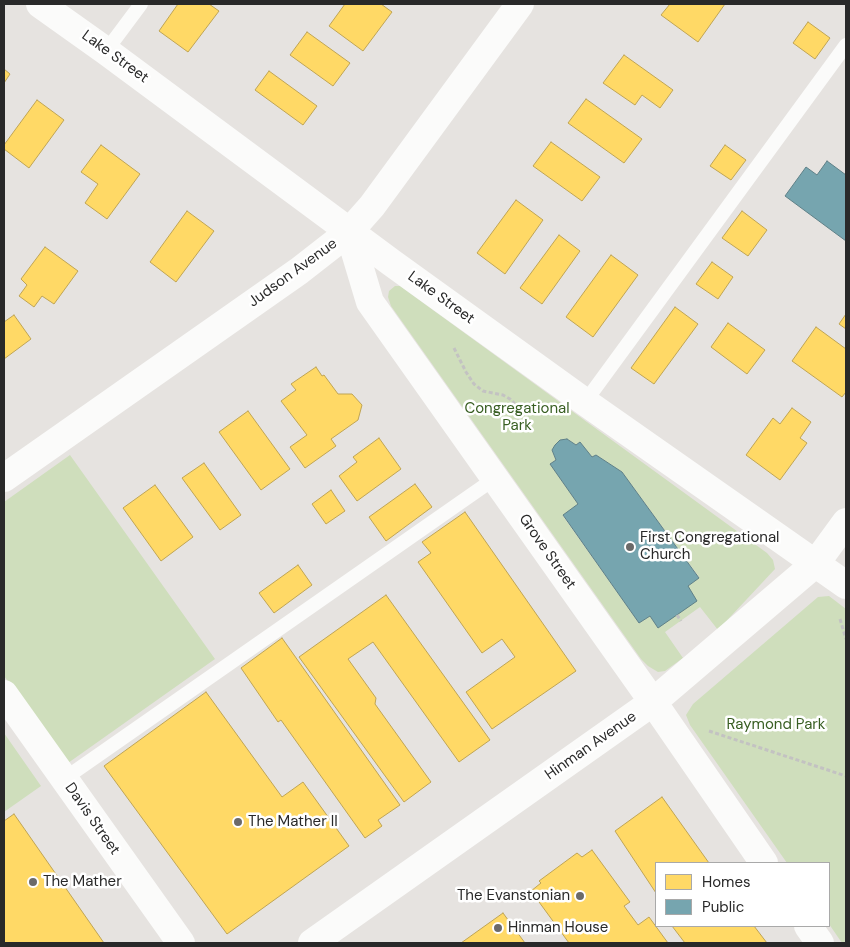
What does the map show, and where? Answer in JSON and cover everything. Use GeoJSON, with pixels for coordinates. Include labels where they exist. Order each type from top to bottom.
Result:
{"type":"FeatureCollection","features":[{"type":"Feature","properties":{"kind":"street","name":"Lake Street"},"geometry":{"type":"LineString","coordinates":[[40,4],[349,232],[846,585]]}},
{"type":"Feature","properties":{"kind":"street","name":"Judson Avenue"},"geometry":{"type":"LineString","coordinates":[[4,478],[299,271],[349,232],[372,206],[520,4]]}},
{"type":"Feature","properties":{"kind":"street","name":"Grove Street"},"geometry":{"type":"LineString","coordinates":[[349,232],[370,302],[763,862]]}},
{"type":"Feature","properties":{"kind":"street","name":"Hinman Avenue"},"geometry":{"type":"LineString","coordinates":[[312,943],[652,702],[816,563],[846,522]]}},
{"type":"Feature","properties":{"kind":"street","name":"Davis Street"},"geometry":{"type":"LineString","coordinates":[[4,694],[181,943]]}},
{"type":"Feature","properties":{"kind":"street"},"geometry":{"type":"LineString","coordinates":[[809,927],[820,943]]}},
{"type":"Feature","properties":{"kind":"lane"},"geometry":{"type":"LineString","coordinates":[[106,51],[141,4]]}},
{"type":"Feature","properties":{"kind":"lane"},"geometry":{"type":"LineString","coordinates":[[586,402],[846,45]]}},
{"type":"Feature","properties":{"kind":"lane"},"geometry":{"type":"LineString","coordinates":[[64,779],[494,478]]}},
{"type":"Feature","properties":{"kind":"path"},"geometry":{"type":"LineString","coordinates":[[454,348],[474,384],[482,391],[502,395],[510,399],[514,403],[516,416],[519,421],[531,427]]}},
{"type":"Feature","properties":{"kind":"path"},"geometry":{"type":"LineString","coordinates":[[676,615],[681,621]]}},
{"type":"Feature","properties":{"kind":"path"},"geometry":{"type":"LineString","coordinates":[[840,619],[846,639]]}},
{"type":"Feature","properties":{"kind":"path"},"geometry":{"type":"LineString","coordinates":[[708,731],[846,776]]}},
{"type":"Feature","properties":{"kind":"green space","name":"Congregational Park"},"geometry":{"type":"Polygon","coordinates":[[[395,286],[400,286],[767,553],[773,560],[775,569],[718,630],[700,607],[665,632],[683,658],[665,671],[658,672],[648,666],[641,659],[391,306],[388,297],[389,291],[395,286]],[[567,439],[560,440],[552,450],[556,460],[550,464],[578,504],[563,516],[639,623],[650,616],[658,628],[688,586],[699,577],[622,472],[596,455],[592,457],[580,442],[576,445],[567,439]]]}},
{"type":"Feature","properties":{"kind":"green space"},"geometry":{"type":"Polygon","coordinates":[[[70,455],[215,659],[68,763],[4,676],[4,502],[70,455]]]}},
{"type":"Feature","properties":{"kind":"green space","name":"Raymond Park"},"geometry":{"type":"Polygon","coordinates":[[[829,596],[846,609],[846,943],[842,943],[830,925],[830,862],[786,862],[690,725],[686,715],[693,704],[818,597],[829,596]]]}},
{"type":"Feature","properties":{"kind":"green space"},"geometry":{"type":"Polygon","coordinates":[[[4,733],[41,786],[4,812],[4,733]]]}},
{"type":"Feature","properties":{"kind":"building: Homes"},"geometry":{"type":"Polygon","coordinates":[[[178,4],[209,4],[219,11],[188,52],[159,31],[178,4]]]}},
{"type":"Feature","properties":{"kind":"building: Homes"},"geometry":{"type":"Polygon","coordinates":[[[345,4],[381,4],[392,12],[363,51],[329,26],[345,4]]]}},
{"type":"Feature","properties":{"kind":"building: Homes"},"geometry":{"type":"Polygon","coordinates":[[[670,4],[725,4],[698,42],[661,15],[670,4]]]}},
{"type":"Feature","properties":{"kind":"building: Homes"},"geometry":{"type":"Polygon","coordinates":[[[808,22],[830,38],[815,59],[793,43],[808,22]]]}},
{"type":"Feature","properties":{"kind":"building: Homes"},"geometry":{"type":"Polygon","coordinates":[[[307,32],[350,63],[333,86],[290,55],[307,32]]]}},
{"type":"Feature","properties":{"kind":"building: Homes"},"geometry":{"type":"Polygon","coordinates":[[[624,55],[673,90],[660,108],[642,95],[635,105],[603,83],[624,55]]]}},
{"type":"Feature","properties":{"kind":"building: Homes"},"geometry":{"type":"Polygon","coordinates":[[[4,69],[10,74],[4,83],[4,69]]]}},
{"type":"Feature","properties":{"kind":"building: Homes"},"geometry":{"type":"Polygon","coordinates":[[[269,71],[317,106],[303,125],[255,90],[269,71]]]}},
{"type":"Feature","properties":{"kind":"building: Homes"},"geometry":{"type":"Polygon","coordinates":[[[586,99],[642,139],[624,163],[568,123],[586,99]]]}},
{"type":"Feature","properties":{"kind":"building: Homes"},"geometry":{"type":"Polygon","coordinates":[[[37,100],[64,120],[29,168],[4,149],[4,145],[37,100]]]}},
{"type":"Feature","properties":{"kind":"building: Homes"},"geometry":{"type":"Polygon","coordinates":[[[551,142],[600,177],[582,201],[533,166],[551,142]]]}},
{"type":"Feature","properties":{"kind":"building: Homes"},"geometry":{"type":"Polygon","coordinates":[[[101,145],[140,174],[107,219],[85,203],[98,184],[81,172],[101,145]]]}},
{"type":"Feature","properties":{"kind":"building: Homes"},"geometry":{"type":"Polygon","coordinates":[[[725,145],[746,160],[731,180],[710,166],[725,145]]]}},
{"type":"Feature","properties":{"kind":"building: Homes"},"geometry":{"type":"Polygon","coordinates":[[[516,200],[543,220],[505,274],[477,253],[516,200]]]}},
{"type":"Feature","properties":{"kind":"building: Homes"},"geometry":{"type":"Polygon","coordinates":[[[187,211],[214,231],[176,282],[150,262],[187,211]]]}},
{"type":"Feature","properties":{"kind":"building: Homes"},"geometry":{"type":"Polygon","coordinates":[[[742,211],[767,230],[748,256],[722,238],[742,211]]]}},
{"type":"Feature","properties":{"kind":"building: Homes"},"geometry":{"type":"Polygon","coordinates":[[[559,235],[580,251],[542,304],[520,288],[559,235]]]}},
{"type":"Feature","properties":{"kind":"building: Homes"},"geometry":{"type":"Polygon","coordinates":[[[45,247],[78,271],[54,304],[42,296],[34,307],[19,296],[27,285],[21,279],[45,247]]]}},
{"type":"Feature","properties":{"kind":"building: Homes"},"geometry":{"type":"Polygon","coordinates":[[[611,255],[638,275],[593,337],[566,317],[611,255]]]}},
{"type":"Feature","properties":{"kind":"building: Homes"},"geometry":{"type":"Polygon","coordinates":[[[712,262],[733,277],[718,299],[696,284],[712,262]]]}},
{"type":"Feature","properties":{"kind":"building: Homes"},"geometry":{"type":"Polygon","coordinates":[[[675,307],[698,324],[654,384],[631,368],[675,307]]]}},
{"type":"Feature","properties":{"kind":"building: Homes"},"geometry":{"type":"Polygon","coordinates":[[[846,314],[846,329],[839,324],[846,314]]]}},
{"type":"Feature","properties":{"kind":"building: Homes"},"geometry":{"type":"Polygon","coordinates":[[[14,315],[31,339],[4,359],[4,322],[14,315]]]}},
{"type":"Feature","properties":{"kind":"building: Homes"},"geometry":{"type":"Polygon","coordinates":[[[728,323],[765,350],[747,374],[711,347],[728,323]]]}},
{"type":"Feature","properties":{"kind":"building: Homes"},"geometry":{"type":"Polygon","coordinates":[[[816,327],[846,349],[846,392],[842,397],[792,361],[816,327]]]}},
{"type":"Feature","properties":{"kind":"building: Homes"},"geometry":{"type":"Polygon","coordinates":[[[316,367],[338,394],[352,394],[362,405],[358,420],[331,439],[336,446],[305,468],[290,447],[307,435],[281,401],[296,390],[291,384],[316,367]]]}},
{"type":"Feature","properties":{"kind":"building: Homes"},"geometry":{"type":"Polygon","coordinates":[[[792,408],[811,422],[800,438],[807,443],[780,480],[746,455],[773,418],[780,424],[792,408]]]}},
{"type":"Feature","properties":{"kind":"building: Homes"},"geometry":{"type":"Polygon","coordinates":[[[248,411],[290,469],[261,490],[219,432],[248,411]]]}},
{"type":"Feature","properties":{"kind":"building: Homes"},"geometry":{"type":"Polygon","coordinates":[[[379,438],[401,469],[357,501],[339,476],[357,462],[353,457],[379,438]]]}},
{"type":"Feature","properties":{"kind":"building: Homes"},"geometry":{"type":"Polygon","coordinates":[[[204,463],[241,515],[220,530],[182,478],[204,463]]]}},
{"type":"Feature","properties":{"kind":"building: Homes"},"geometry":{"type":"Polygon","coordinates":[[[415,484],[432,507],[386,541],[369,517],[415,484]]]}},
{"type":"Feature","properties":{"kind":"building: Homes"},"geometry":{"type":"Polygon","coordinates":[[[155,485],[193,537],[161,561],[123,508],[155,485]]]}},
{"type":"Feature","properties":{"kind":"building: Homes"},"geometry":{"type":"Polygon","coordinates":[[[331,490],[345,511],[326,524],[312,504],[331,490]]]}},
{"type":"Feature","properties":{"kind":"building: Homes"},"geometry":{"type":"Polygon","coordinates":[[[465,512],[576,671],[492,729],[466,692],[515,657],[502,639],[482,653],[418,562],[431,553],[422,542],[465,512]]]}},
{"type":"Feature","properties":{"kind":"building: Homes"},"geometry":{"type":"Polygon","coordinates":[[[298,565],[312,585],[274,613],[259,593],[298,565]]]}},
{"type":"Feature","properties":{"kind":"building: Homes"},"geometry":{"type":"Polygon","coordinates":[[[386,595],[490,740],[459,762],[373,642],[348,659],[376,698],[375,704],[431,782],[404,802],[299,657],[386,595]]]}},
{"type":"Feature","properties":{"kind":"building: Homes"},"geometry":{"type":"Polygon","coordinates":[[[282,638],[400,805],[378,820],[382,826],[365,838],[281,720],[278,722],[241,668],[282,638]]]}},
{"type":"Feature","properties":{"kind":"building: Homes","name":"The Mather II"},"geometry":{"type":"Polygon","coordinates":[[[206,692],[282,797],[303,782],[349,846],[227,934],[104,766],[206,692]]]}},
{"type":"Feature","properties":{"kind":"building: Homes"},"geometry":{"type":"Polygon","coordinates":[[[662,797],[708,862],[655,862],[655,891],[615,831],[662,797]]]}},
{"type":"Feature","properties":{"kind":"building: Homes","name":"The Mather"},"geometry":{"type":"Polygon","coordinates":[[[14,814],[104,943],[4,943],[4,821],[14,814]]]}},
{"type":"Feature","properties":{"kind":"building: Homes","name":"The Evanstonian"},"geometry":{"type":"Polygon","coordinates":[[[592,850],[630,902],[624,906],[638,925],[649,917],[668,943],[569,943],[531,891],[541,883],[539,881],[577,853],[582,857],[592,850]]]}},
{"type":"Feature","properties":{"kind":"building: Homes","name":"Hinman House"},"geometry":{"type":"Polygon","coordinates":[[[503,913],[525,943],[461,943],[503,913]]]}},
{"type":"Feature","properties":{"kind":"building: Homes"},"geometry":{"type":"Polygon","coordinates":[[[673,927],[755,927],[767,943],[685,943],[673,927]]]}},
{"type":"Feature","properties":{"kind":"building: Public"},"geometry":{"type":"Polygon","coordinates":[[[827,161],[846,175],[846,241],[785,196],[806,167],[817,175],[827,161]]]}},
{"type":"Feature","properties":{"kind":"building: Public","name":"First Congregational Church"},"geometry":{"type":"Polygon","coordinates":[[[567,439],[576,445],[580,442],[592,457],[596,455],[622,472],[699,578],[688,586],[697,601],[658,628],[650,616],[639,623],[563,515],[578,504],[550,464],[556,460],[552,450],[555,445],[560,440],[567,439]]]}},
{"type":"Feature","properties":{"kind":"place","name":"First Congregational Church"},"geometry":{"type":"Point","coordinates":[630,547]}},
{"type":"Feature","properties":{"kind":"place","name":"The Mather II"},"geometry":{"type":"Point","coordinates":[238,822]}},
{"type":"Feature","properties":{"kind":"place","name":"The Mather"},"geometry":{"type":"Point","coordinates":[33,882]}},
{"type":"Feature","properties":{"kind":"place","name":"The Evanstonian"},"geometry":{"type":"Point","coordinates":[580,896]}},
{"type":"Feature","properties":{"kind":"place","name":"Hinman House"},"geometry":{"type":"Point","coordinates":[498,928]}}]}
